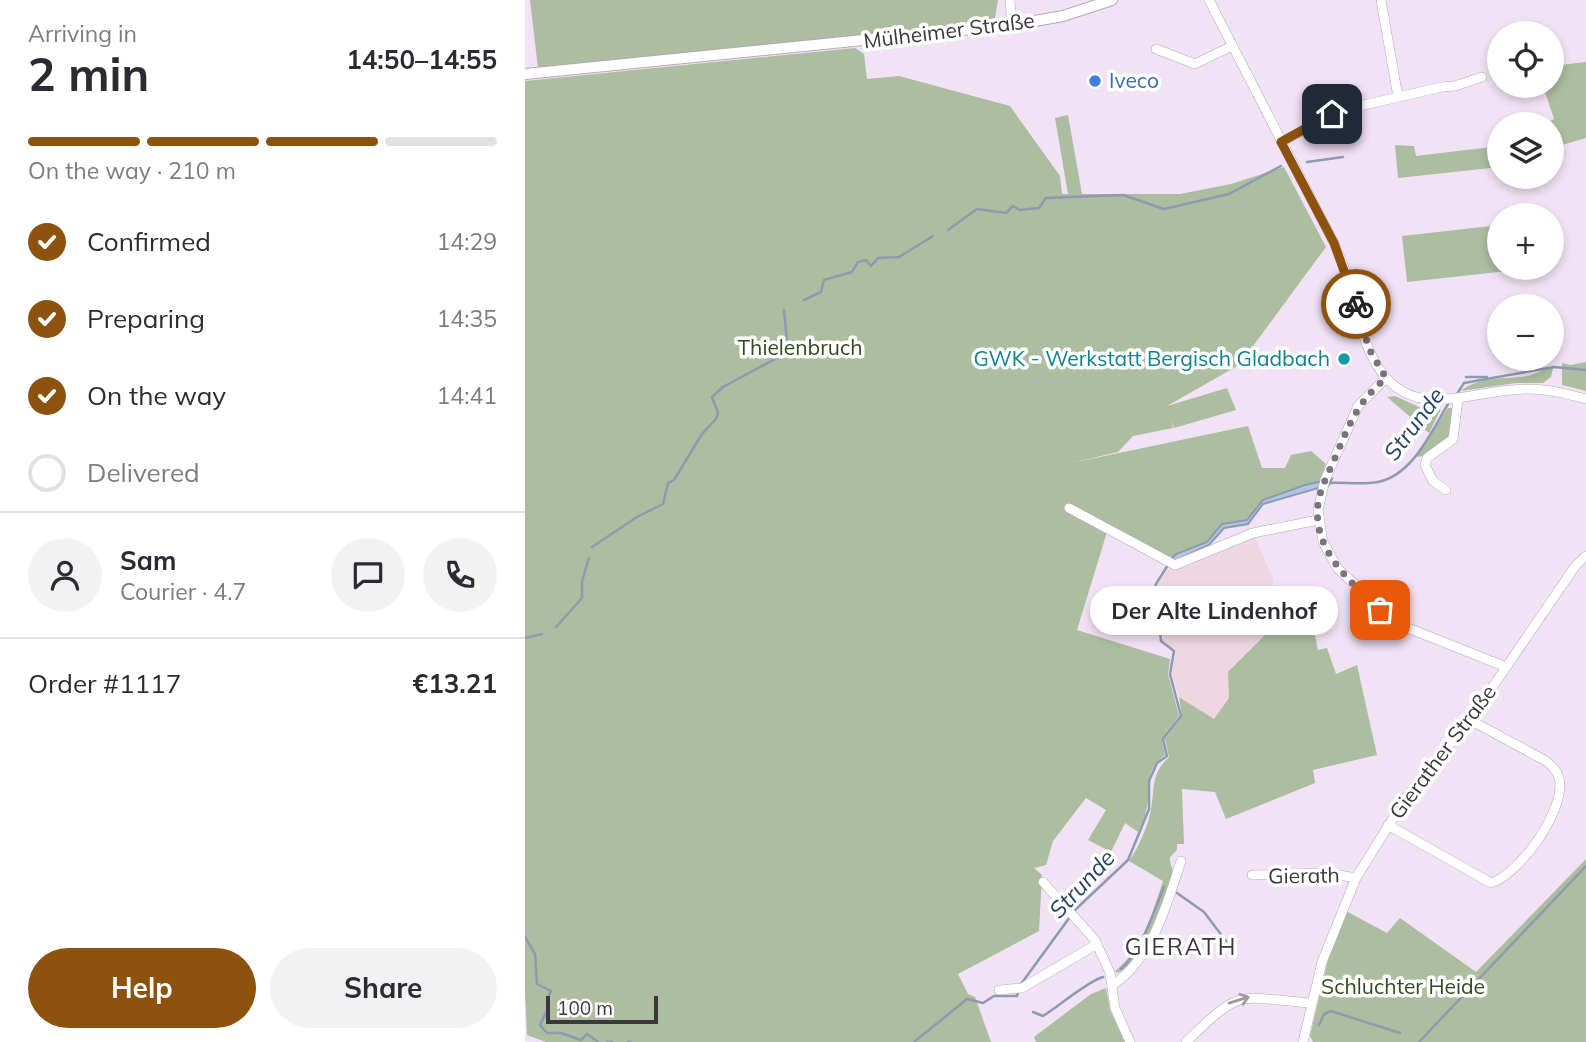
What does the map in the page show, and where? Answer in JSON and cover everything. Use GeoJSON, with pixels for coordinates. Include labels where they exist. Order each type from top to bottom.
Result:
{"type":"FeatureCollection","features":[{"type":"Feature","properties":{"kind":"main road","name":"Mülheimer Straße"},"geometry":{"type":"LineString","coordinates":[[525,74],[1011,25],[1063,16],[1112,0]]}},
{"type":"Feature","properties":{"kind":"street"},"geometry":{"type":"LineString","coordinates":[[1010,0],[1011,25]]}},
{"type":"Feature","properties":{"kind":"street"},"geometry":{"type":"LineString","coordinates":[[1209,0],[1334,243],[1369,349],[1386,378],[1408,394],[1424,400],[1452,400],[1528,389],[1553,391],[1586,399]]}},
{"type":"Feature","properties":{"kind":"street"},"geometry":{"type":"LineString","coordinates":[[1381,0],[1398,97]]}},
{"type":"Feature","properties":{"kind":"street"},"geometry":{"type":"LineString","coordinates":[[1156,49],[1195,64],[1232,46]]}},
{"type":"Feature","properties":{"kind":"street"},"geometry":{"type":"LineString","coordinates":[[1281,142],[1342,110],[1455,86],[1482,77]]}},
{"type":"Feature","properties":{"kind":"street"},"geometry":{"type":"LineString","coordinates":[[1386,378],[1358,406],[1324,484],[1318,520],[1323,542],[1338,569],[1380,610],[1409,630],[1506,667]]}},
{"type":"Feature","properties":{"kind":"street"},"geometry":{"type":"LineString","coordinates":[[1446,490],[1433,481],[1425,466],[1427,458],[1451,443],[1452,400]]}},
{"type":"Feature","properties":{"kind":"street"},"geometry":{"type":"LineString","coordinates":[[1069,508],[1170,563],[1252,533],[1318,520]]}},
{"type":"Feature","properties":{"kind":"street","name":"Gierather Straße"},"geometry":{"type":"LineString","coordinates":[[1303,1042],[1310,1003],[1333,931],[1356,878],[1427,768],[1470,720],[1576,565],[1586,556]]}},
{"type":"Feature","properties":{"kind":"street"},"geometry":{"type":"LineString","coordinates":[[1388,825],[1491,883],[1510,873],[1535,843],[1547,827],[1556,805],[1560,785],[1555,769],[1546,761],[1470,720]]}},
{"type":"Feature","properties":{"kind":"street"},"geometry":{"type":"LineString","coordinates":[[1114,984],[1138,964],[1150,942],[1181,860]]}},
{"type":"Feature","properties":{"kind":"street","name":"Gierath"},"geometry":{"type":"LineString","coordinates":[[1252,875],[1327,873],[1356,878]]}},
{"type":"Feature","properties":{"kind":"street"},"geometry":{"type":"LineString","coordinates":[[1043,882],[1097,944],[1114,984],[1115,1008],[1130,1042]]}},
{"type":"Feature","properties":{"kind":"street"},"geometry":{"type":"LineString","coordinates":[[999,990],[1020,989],[1097,944]]}},
{"type":"Feature","properties":{"kind":"street"},"geometry":{"type":"LineString","coordinates":[[1186,1042],[1220,1009],[1241,998],[1310,1003]]}},
{"type":"Feature","properties":{"kind":"shaded area"},"geometry":{"type":"Polygon","coordinates":[[[1254,536],[1272,576],[1279,621],[1229,672],[1230,698],[1214,719],[1179,697],[1172,674],[1176,651],[1163,641],[1162,632],[1170,624],[1152,608],[1158,584],[1170,567],[1254,536]]]}},
{"type":"Feature","properties":{"kind":"green space"},"geometry":{"type":"Polygon","coordinates":[[[530,0],[998,0],[995,18],[957,28],[538,68],[530,0]]]}},
{"type":"Feature","properties":{"kind":"green space","name":"Thielenbruch"},"geometry":{"type":"Polygon","coordinates":[[[855,48],[864,54],[867,79],[899,76],[1010,106],[1060,176],[1062,194],[1068,194],[1055,118],[1068,115],[1082,194],[1180,194],[1231,184],[1284,167],[1326,247],[1239,365],[1167,406],[1227,388],[1236,410],[1174,428],[1171,421],[1173,428],[1133,436],[1118,452],[1071,463],[1248,426],[1262,468],[1285,468],[1291,455],[1311,451],[1326,464],[1319,482],[1263,500],[1247,520],[1222,525],[1207,542],[1171,559],[1107,532],[1077,630],[1170,659],[1168,674],[1179,716],[1162,739],[1165,755],[1151,773],[1148,803],[1138,832],[1125,823],[1111,852],[1088,840],[1106,810],[1086,798],[1053,841],[1046,865],[1034,868],[1042,875],[1039,931],[958,974],[968,994],[975,997],[991,1042],[546,1042],[527,1035],[525,995],[525,81],[855,48]]]}},
{"type":"Feature","properties":{"kind":"green space"},"geometry":{"type":"Polygon","coordinates":[[[1586,62],[1586,138],[1564,144],[1564,112],[1552,112],[1547,98],[1564,98],[1564,65],[1586,62]]]}},
{"type":"Feature","properties":{"kind":"green space"},"geometry":{"type":"Polygon","coordinates":[[[1395,145],[1414,146],[1416,156],[1487,148],[1487,168],[1398,178],[1395,145]]]}},
{"type":"Feature","properties":{"kind":"green space"},"geometry":{"type":"Polygon","coordinates":[[[1487,226],[1487,273],[1407,282],[1402,236],[1487,226]]]}},
{"type":"Feature","properties":{"kind":"green space"},"geometry":{"type":"Polygon","coordinates":[[[1586,362],[1586,391],[1562,385],[1564,364],[1586,362]]]}},
{"type":"Feature","properties":{"kind":"green space"},"geometry":{"type":"Polygon","coordinates":[[[1552,371],[1551,377],[1543,383],[1516,383],[1461,391],[1484,380],[1552,371]]]}},
{"type":"Feature","properties":{"kind":"green space"},"geometry":{"type":"Polygon","coordinates":[[[1395,396],[1419,407],[1441,409],[1429,433],[1387,397],[1395,396]]]}},
{"type":"Feature","properties":{"kind":"green space"},"geometry":{"type":"Polygon","coordinates":[[[1448,408],[1453,408],[1449,437],[1423,456],[1416,457],[1448,408]]]}},
{"type":"Feature","properties":{"kind":"green space"},"geometry":{"type":"Polygon","coordinates":[[[1332,602],[1335,615],[1312,621],[1318,650],[1327,648],[1336,674],[1357,665],[1377,755],[1313,770],[1315,783],[1226,819],[1215,792],[1182,789],[1184,844],[1177,844],[1177,850],[1170,857],[1173,873],[1167,897],[1134,959],[1117,973],[1115,971],[1140,942],[1163,881],[1129,861],[1148,822],[1156,775],[1169,757],[1165,739],[1182,716],[1179,697],[1214,719],[1229,698],[1228,672],[1279,621],[1332,602]]]}},
{"type":"Feature","properties":{"kind":"green space","name":"Schluchter Heide"},"geometry":{"type":"Polygon","coordinates":[[[1586,859],[1586,1042],[1313,1042],[1310,1036],[1329,956],[1346,911],[1387,933],[1400,918],[1476,972],[1586,859]]]}},
{"type":"Feature","properties":{"kind":"green space"},"geometry":{"type":"Polygon","coordinates":[[[1106,988],[1110,1010],[1125,1042],[1036,1042],[1034,1037],[1091,994],[1106,988]]]}},
{"type":"Feature","properties":{"kind":"water"},"geometry":{"type":"Polygon","coordinates":[[[1332,479],[1329,485],[1263,504],[1248,524],[1224,528],[1209,545],[1175,561],[1171,559],[1176,554],[1207,542],[1222,524],[1247,520],[1263,500],[1305,485],[1332,479]]]}},
{"type":"Feature","properties":{"kind":"waterway"},"geometry":{"type":"LineString","coordinates":[[1307,162],[1343,157]]}},
{"type":"Feature","properties":{"kind":"waterway"},"geometry":{"type":"LineString","coordinates":[[948,230],[977,209],[1006,213],[1013,206],[1020,210],[1039,208],[1046,198],[1123,195],[1164,209],[1229,194],[1281,166]]}},
{"type":"Feature","properties":{"kind":"waterway"},"geometry":{"type":"LineString","coordinates":[[804,300],[821,292],[824,280],[852,272],[858,262],[866,260],[871,266],[878,258],[899,257],[933,236]]}},
{"type":"Feature","properties":{"kind":"waterway"},"geometry":{"type":"LineString","coordinates":[[592,547],[637,517],[663,504],[668,483],[674,480],[702,434],[716,419],[718,413],[712,397],[723,387],[788,352],[784,310]]}},
{"type":"Feature","properties":{"kind":"waterway","name":"Strunde"},"geometry":{"type":"LineString","coordinates":[[1457,394],[1464,383],[1554,367],[1586,370]]}},
{"type":"Feature","properties":{"kind":"waterway","name":"Strunde"},"geometry":{"type":"LineString","coordinates":[[1466,377],[1487,377]]}},
{"type":"Feature","properties":{"kind":"waterway","name":"Strunde"},"geometry":{"type":"LineString","coordinates":[[1328,483],[1366,483],[1391,478],[1412,461],[1450,401]]}},
{"type":"Feature","properties":{"kind":"waterway"},"geometry":{"type":"LineString","coordinates":[[556,627],[582,598],[582,581],[589,558]]}},
{"type":"Feature","properties":{"kind":"waterway","name":"Strunde"},"geometry":{"type":"LineString","coordinates":[[1021,984],[1075,910],[1128,860],[1149,809],[1149,781],[1157,763],[1167,756],[1163,739],[1181,716],[1170,674],[1174,651],[1161,641],[1160,632],[1168,625],[1150,608],[1156,584],[1168,565]]}},
{"type":"Feature","properties":{"kind":"waterway"},"geometry":{"type":"LineString","coordinates":[[525,638],[542,634]]}},
{"type":"Feature","properties":{"kind":"waterway"},"geometry":{"type":"LineString","coordinates":[[1419,1042],[1586,866]]}},
{"type":"Feature","properties":{"kind":"waterway"},"geometry":{"type":"LineString","coordinates":[[1121,969],[1141,941],[1164,887]]}},
{"type":"Feature","properties":{"kind":"waterway"},"geometry":{"type":"LineString","coordinates":[[1177,893],[1204,912],[1235,953]]}},
{"type":"Feature","properties":{"kind":"waterway"},"geometry":{"type":"LineString","coordinates":[[525,937],[535,954],[537,984],[551,991],[547,1000],[549,1006],[540,1025],[547,1033],[561,1033],[581,1040],[587,1034],[598,1042]]}},
{"type":"Feature","properties":{"kind":"waterway"},"geometry":{"type":"LineString","coordinates":[[1033,1012],[1043,1016],[1082,988],[1103,977]]}},
{"type":"Feature","properties":{"kind":"waterway","name":"Strunde"},"geometry":{"type":"LineString","coordinates":[[914,1042],[967,999],[983,1003],[994,996],[1017,996],[1019,990]]}},
{"type":"Feature","properties":{"kind":"waterway"},"geometry":{"type":"LineString","coordinates":[[1319,1025],[1324,1014],[1331,1011],[1400,1033]]}},
{"type":"Feature","properties":{"kind":"waterway"},"geometry":{"type":"LineString","coordinates":[[607,1042],[612,1042]]}},
{"type":"Feature","properties":{"kind":"way so far"},"geometry":{"type":"LineString","coordinates":[[1356,304],[1369,349],[1386,378],[1363,399],[1355,412],[1325,480],[1319,499],[1318,520],[1323,542],[1338,569],[1380,610]]}},
{"type":"Feature","properties":{"kind":"place","name":"Iveco"},"geometry":{"type":"Point","coordinates":[1095,81]}},
{"type":"Feature","properties":{"kind":"place","name":"GWK - Werkstatt Bergisch Gladbach"},"geometry":{"type":"Point","coordinates":[1344,359]}},
{"type":"Feature","properties":{"kind":"place","name":"Der Alte Lindenhof"},"geometry":{"type":"Point","coordinates":[1380,610]}},
{"type":"Feature","properties":{"kind":"district","name":"GIERATH"},"geometry":{"type":"Point","coordinates":[1181,947]}},
{"type":"Feature","properties":{"kind":"route"},"geometry":{"type":"LineString","coordinates":[[1332,114],[1281,142],[1334,243],[1356,304]]}}]}
